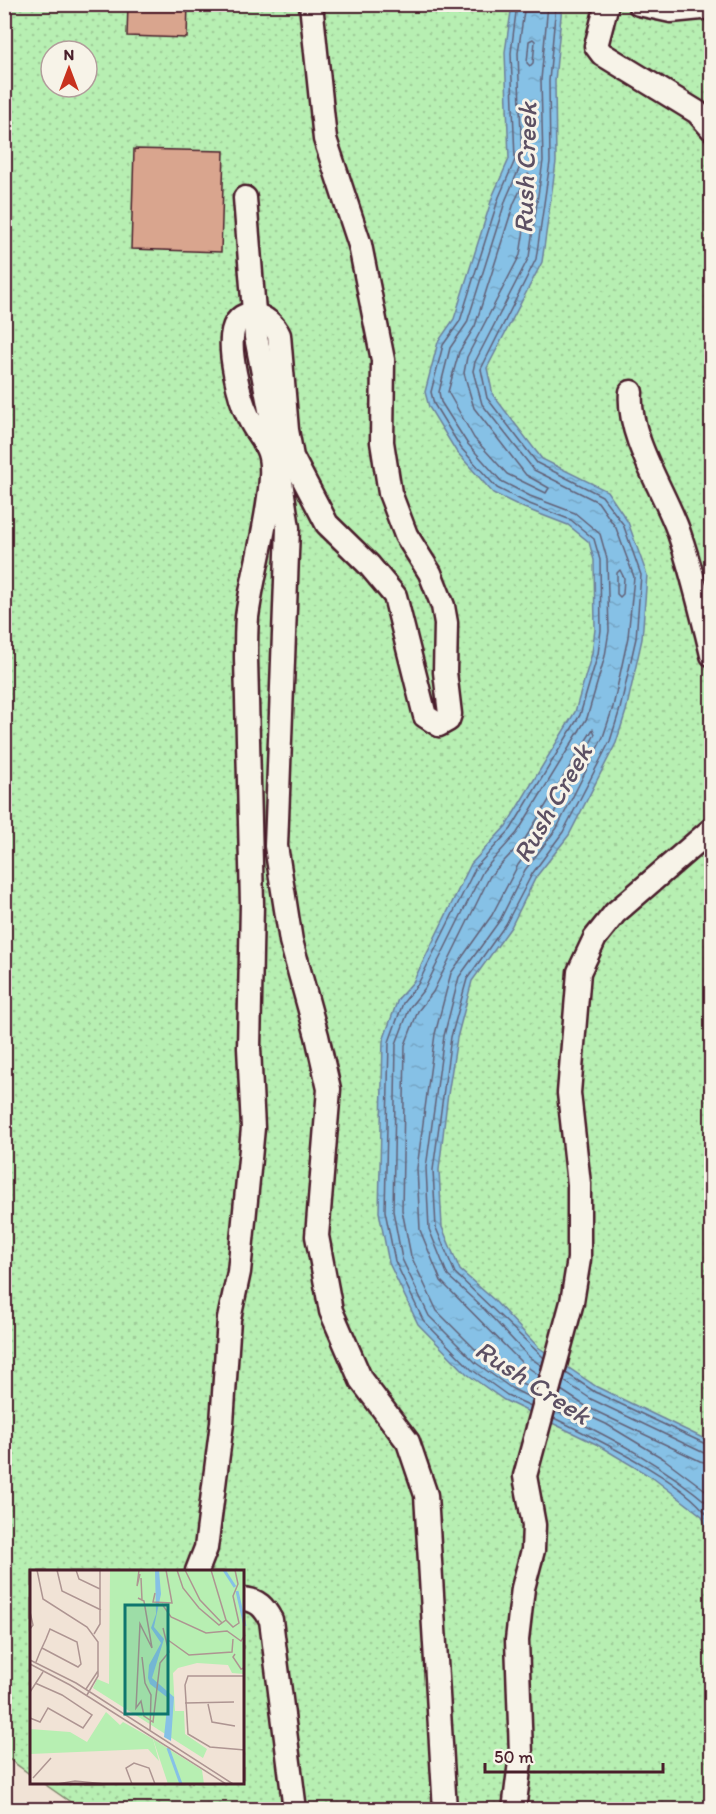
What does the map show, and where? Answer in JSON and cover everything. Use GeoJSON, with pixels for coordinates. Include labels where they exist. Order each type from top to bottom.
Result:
{"type":"FeatureCollection","features":[{"type":"Feature","properties":{"kind":"lane"},"geometry":{"type":"LineString","coordinates":[[198,1570],[206,1548],[220,1434],[229,1319],[239,1272],[253,1128],[249,1048],[252,904],[247,617],[264,527],[271,457],[267,443],[249,419],[242,402],[232,334],[239,321],[254,315],[266,317],[275,325],[279,335],[292,457],[310,496],[327,524],[369,565],[395,596],[425,716],[433,724],[444,724],[450,714],[445,672],[446,623],[443,606],[430,573],[406,535],[390,493],[382,442],[383,360],[360,245],[325,140],[311,4]]}},
{"type":"Feature","properties":{"kind":"lane"},"geometry":{"type":"LineString","coordinates":[[607,4],[596,46],[602,54],[697,112],[711,129]]}},
{"type":"Feature","properties":{"kind":"lane"},"geometry":{"type":"LineString","coordinates":[[639,4],[671,12],[711,6]]}},
{"type":"Feature","properties":{"kind":"lane"},"geometry":{"type":"LineString","coordinates":[[245,198],[254,315],[288,528],[276,846],[291,941],[329,1089],[317,1236],[331,1311],[361,1380],[408,1442],[426,1495],[445,1809]]}},
{"type":"Feature","properties":{"kind":"lane"},"geometry":{"type":"LineString","coordinates":[[631,392],[630,402],[635,430],[689,562],[711,655]]}},
{"type":"Feature","properties":{"kind":"lane"},"geometry":{"type":"LineString","coordinates":[[689,562],[711,586]]}},
{"type":"Feature","properties":{"kind":"lane"},"geometry":{"type":"LineString","coordinates":[[514,1809],[521,1754],[517,1640],[523,1588],[533,1550],[534,1525],[525,1476],[572,1302],[579,1259],[579,1184],[569,1093],[579,972],[595,938],[615,913],[711,829]]}},
{"type":"Feature","properties":{"kind":"lane"},"geometry":{"type":"LineString","coordinates":[[244,1599],[253,1600],[265,1608],[271,1620],[295,1809]]}},
{"type":"Feature","properties":{"kind":"green space"},"geometry":{"type":"Polygon","coordinates":[[[4,5],[711,5],[711,1809],[82,1810],[44,1784],[244,1784],[244,1570],[30,1570],[30,1774],[5,1756],[4,5]]]}},
{"type":"Feature","properties":{"kind":"water","name":"Rush Creek"},"geometry":{"type":"Polygon","coordinates":[[[512,5],[562,5],[555,81],[556,162],[542,262],[487,368],[493,395],[542,459],[607,491],[628,522],[647,575],[642,639],[626,711],[616,743],[569,835],[536,877],[511,927],[472,981],[457,1038],[447,1101],[439,1170],[442,1227],[460,1270],[493,1299],[538,1347],[597,1387],[711,1442],[711,1538],[702,1516],[653,1478],[596,1444],[504,1400],[467,1374],[418,1324],[389,1263],[379,1212],[383,1041],[398,999],[413,982],[471,864],[506,826],[575,712],[592,653],[595,629],[594,560],[589,542],[568,525],[493,493],[456,451],[429,407],[425,392],[438,342],[454,319],[493,195],[509,159],[505,52],[512,5]]]}},
{"type":"Feature","properties":{"kind":"building"},"geometry":{"type":"Polygon","coordinates":[[[128,4],[188,4],[187,38],[127,36],[128,4]]]}},
{"type":"Feature","properties":{"kind":"building"},"geometry":{"type":"Polygon","coordinates":[[[134,149],[224,151],[221,252],[131,249],[134,149]]]}}]}
